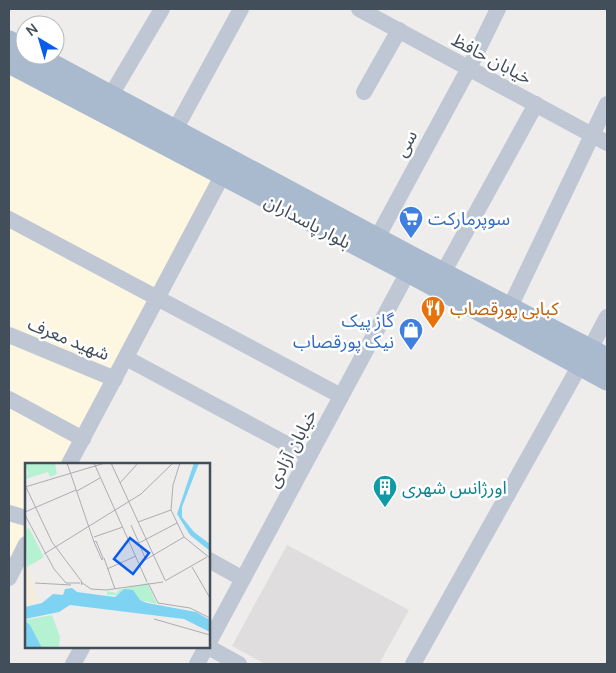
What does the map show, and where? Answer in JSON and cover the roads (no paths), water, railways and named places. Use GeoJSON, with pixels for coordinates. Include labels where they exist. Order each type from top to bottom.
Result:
{"type":"FeatureCollection","features":[{"type":"Feature","properties":{"kind":"main road","name":"بلوار پاسداران"},"geometry":{"type":"LineString","coordinates":[[9,63],[408,272],[592,357]]}},
{"type":"Feature","properties":{"kind":"main road","name":"بلوار پاسداران"},"geometry":{"type":"LineString","coordinates":[[54,65],[510,307],[592,357],[607,380]]}},
{"type":"Feature","properties":{"kind":"street"},"geometry":{"type":"LineString","coordinates":[[111,95],[162,9]]}},
{"type":"Feature","properties":{"kind":"street"},"geometry":{"type":"LineString","coordinates":[[175,130],[241,9]]}},
{"type":"Feature","properties":{"kind":"street","name":"خیابان حافظ"},"geometry":{"type":"LineString","coordinates":[[359,9],[607,142]]}},
{"type":"Feature","properties":{"kind":"street","name":"سی"},"geometry":{"type":"LineString","coordinates":[[377,238],[469,68],[498,9]]}},
{"type":"Feature","properties":{"kind":"street"},"geometry":{"type":"LineString","coordinates":[[364,92],[398,30]]}},
{"type":"Feature","properties":{"kind":"street"},"geometry":{"type":"LineString","coordinates":[[443,273],[536,104]]}},
{"type":"Feature","properties":{"kind":"street"},"geometry":{"type":"LineString","coordinates":[[510,307],[607,104]]}},
{"type":"Feature","properties":{"kind":"street"},"geometry":{"type":"LineString","coordinates":[[70,463],[222,176]]}},
{"type":"Feature","properties":{"kind":"street"},"geometry":{"type":"LineString","coordinates":[[9,219],[341,396]]}},
{"type":"Feature","properties":{"kind":"street","name":"خیابان آزادی"},"geometry":{"type":"LineString","coordinates":[[210,640],[408,272]]}},
{"type":"Feature","properties":{"kind":"street"},"geometry":{"type":"LineString","coordinates":[[413,664],[592,357],[607,317]]}},
{"type":"Feature","properties":{"kind":"street","name":"شهید معرف"},"geometry":{"type":"LineString","coordinates":[[9,335],[115,379]]}},
{"type":"Feature","properties":{"kind":"street"},"geometry":{"type":"LineString","coordinates":[[126,358],[309,456]]}},
{"type":"Feature","properties":{"kind":"street"},"geometry":{"type":"LineString","coordinates":[[9,399],[83,439]]}},
{"type":"Feature","properties":{"kind":"street"},"geometry":{"type":"LineString","coordinates":[[9,513],[25,518]]}},
{"type":"Feature","properties":{"kind":"street"},"geometry":{"type":"LineString","coordinates":[[10,573],[25,546]]}},
{"type":"Feature","properties":{"kind":"street"},"geometry":{"type":"LineString","coordinates":[[210,561],[243,579]]}},
{"type":"Feature","properties":{"kind":"street"},"geometry":{"type":"LineString","coordinates":[[73,664],[82,648]]}},
{"type":"Feature","properties":{"kind":"street"},"geometry":{"type":"LineString","coordinates":[[197,664],[206,648]]}},
{"type":"Feature","properties":{"kind":"street"},"geometry":{"type":"LineString","coordinates":[[209,648],[239,664]]}},
{"type":"Feature","properties":{"kind":"place","name":"سوپرمارکت"},"geometry":{"type":"Point","coordinates":[411,239]}},
{"type":"Feature","properties":{"kind":"place","name":"کبابی پورقصاب"},"geometry":{"type":"Point","coordinates":[433,329]}},
{"type":"Feature","properties":{"kind":"place","name":"گاز پیک نیک پورقصاب"},"geometry":{"type":"Point","coordinates":[411,351]}},
{"type":"Feature","properties":{"kind":"place","name":"اورژانس شهری"},"geometry":{"type":"Point","coordinates":[385,508]}}]}
